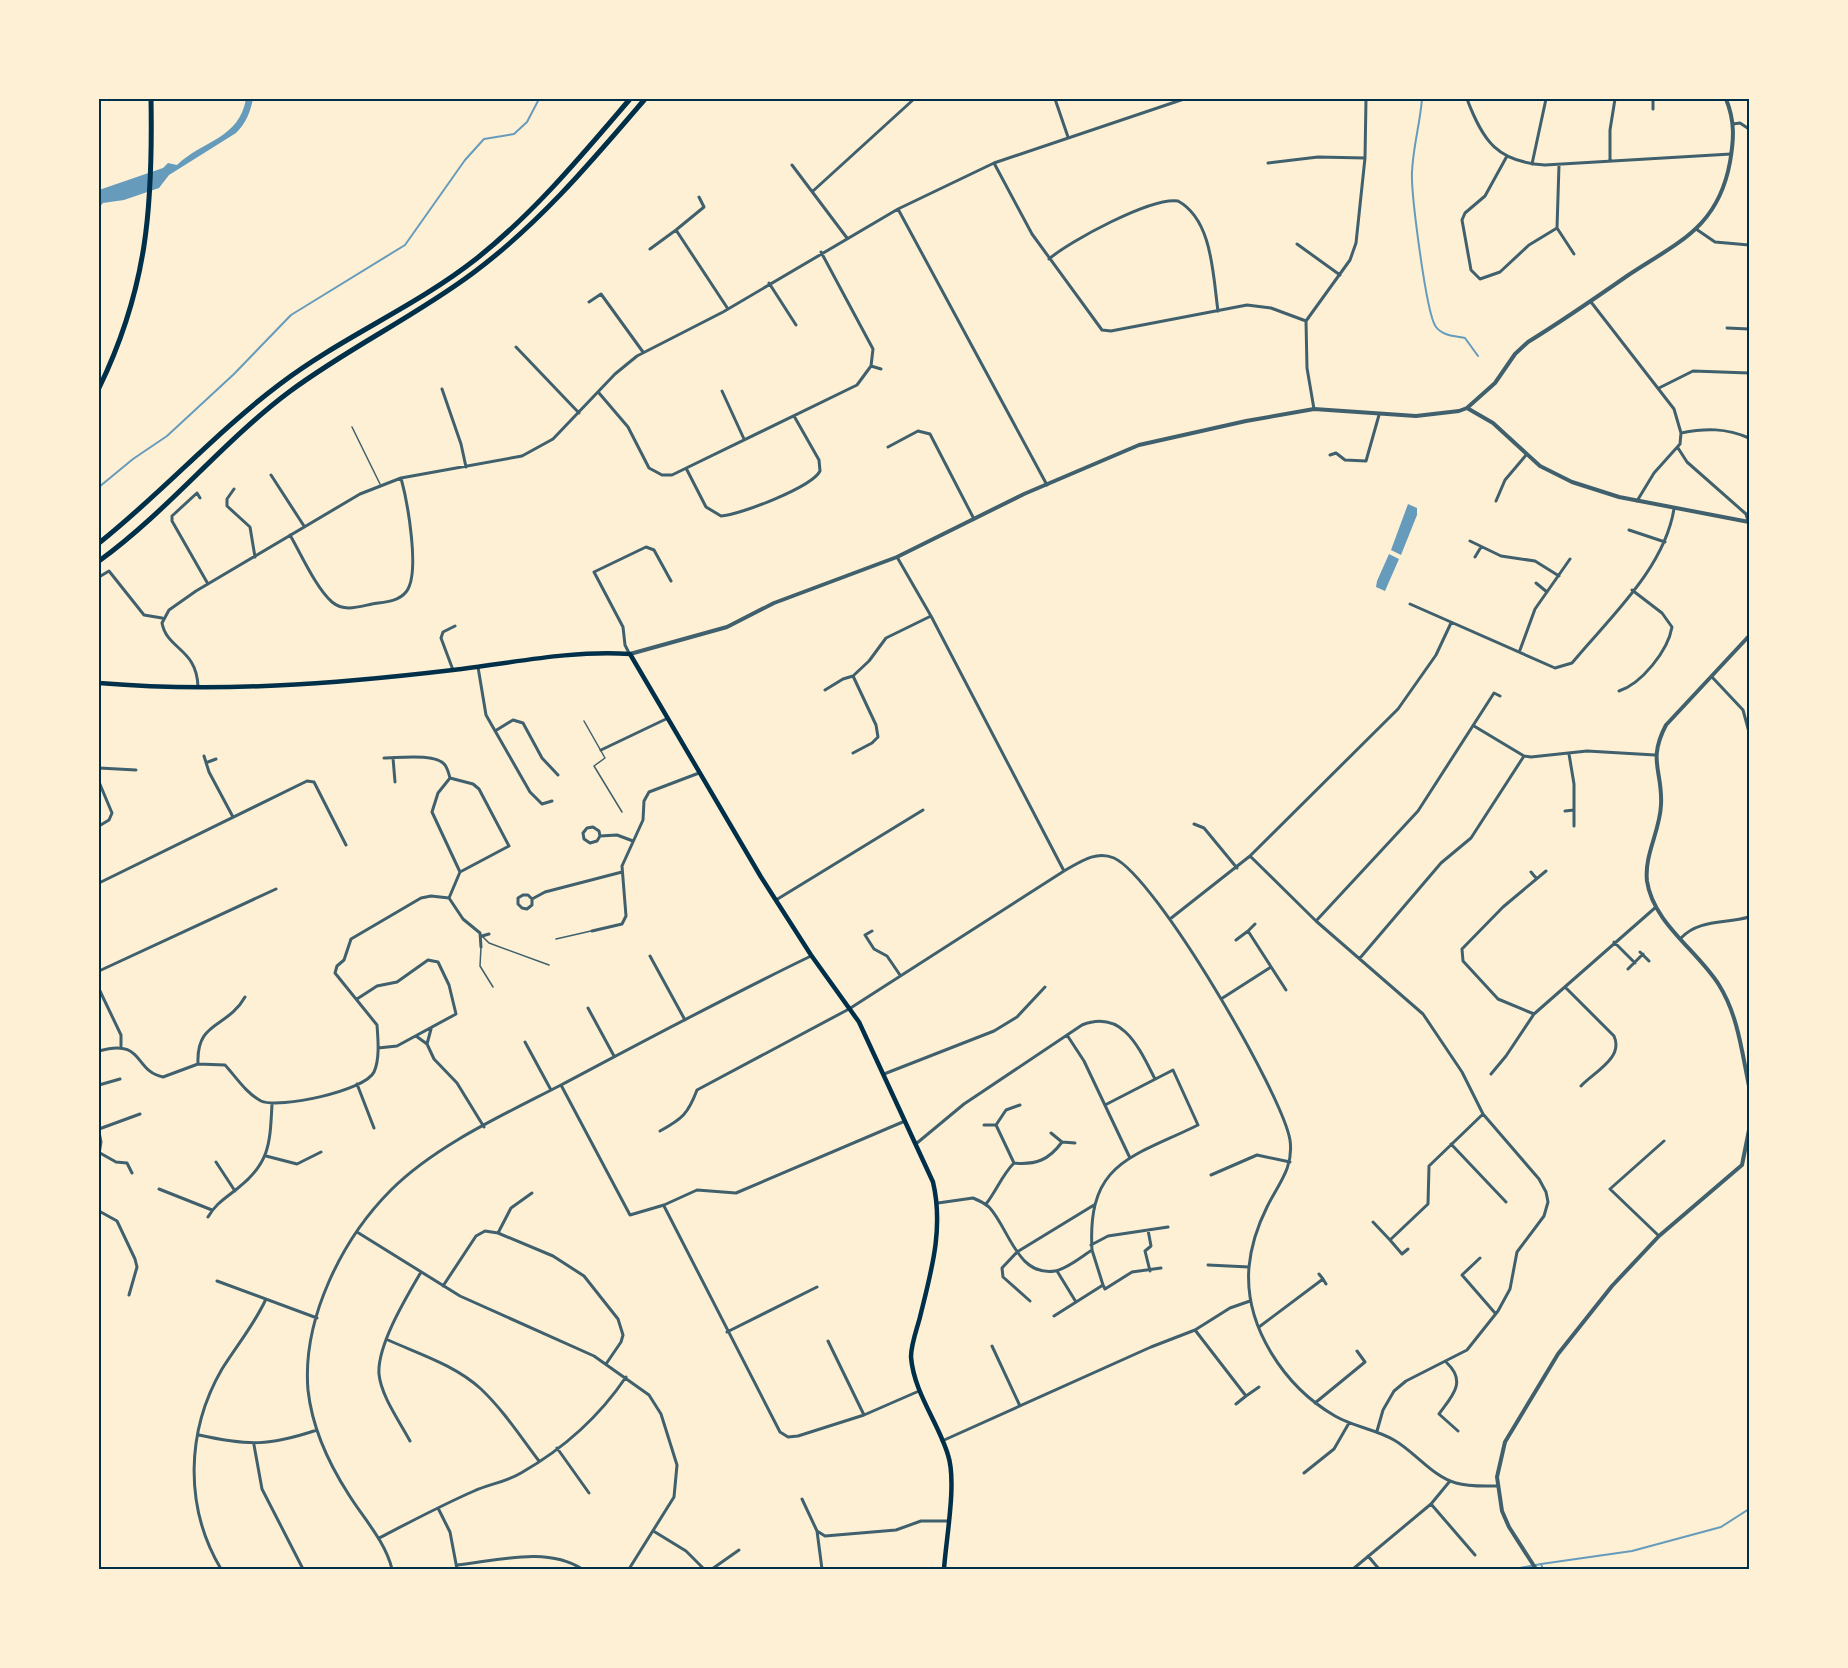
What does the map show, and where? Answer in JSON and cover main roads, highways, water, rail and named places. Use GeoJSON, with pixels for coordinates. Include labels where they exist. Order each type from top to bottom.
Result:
{"type":"FeatureCollection","features":[{"type":"Feature","properties":{"kind":"main road"},"geometry":{"type":"LineString","coordinates":[[99,388],[128,319],[145,250],[152,153],[151,99]]}},
{"type":"Feature","properties":{"kind":"main road"},"geometry":{"type":"LineString","coordinates":[[99,543],[142,509],[250,407],[283,381],[475,260],[540,201],[630,99]]}},
{"type":"Feature","properties":{"kind":"main road"},"geometry":{"type":"LineString","coordinates":[[99,561],[151,520],[289,392],[352,349],[432,303],[511,244],[574,183],[645,99]]}},
{"type":"Feature","properties":{"kind":"main road"},"geometry":{"type":"LineString","coordinates":[[99,683],[198,689],[307,684],[453,670],[592,653],[630,654],[666,719],[776,900],[849,1009],[907,1120],[933,1182],[938,1203],[935,1256],[912,1350],[919,1391],[949,1456],[951,1474],[944,1569]]}},
{"type":"Feature","properties":{"kind":"water"},"geometry":{"type":"Polygon","coordinates":[[[246,99],[253,99],[245,122],[236,133],[169,175],[159,188],[124,200],[103,203],[99,208],[99,190],[163,168],[168,163],[177,165],[219,138],[236,123],[246,99]]]}},
{"type":"Feature","properties":{"kind":"water"},"geometry":{"type":"Polygon","coordinates":[[[1408,504],[1417,508],[1417,515],[1401,555],[1391,550],[1408,504]]]}},
{"type":"Feature","properties":{"kind":"water"},"geometry":{"type":"Polygon","coordinates":[[[1389,554],[1399,559],[1385,591],[1376,587],[1389,554]]]}},
{"type":"Feature","properties":{"kind":"waterway"},"geometry":{"type":"LineString","coordinates":[[99,487],[133,459],[167,436],[234,374],[291,315],[405,245],[465,160],[484,139],[514,134],[527,122],[539,99]]}},
{"type":"Feature","properties":{"kind":"waterway"},"geometry":{"type":"LineString","coordinates":[[1422,99],[1412,184],[1428,300],[1436,327],[1446,334],[1465,338],[1478,356]]}},
{"type":"Feature","properties":{"kind":"waterway"},"geometry":{"type":"LineString","coordinates":[[1543,1569],[1541,1564],[1632,1551],[1721,1527],[1749,1509]]}},
{"type":"Feature","properties":{"kind":"waterway"},"geometry":{"type":"LineString","coordinates":[[1515,1569],[1541,1564]]}}]}
